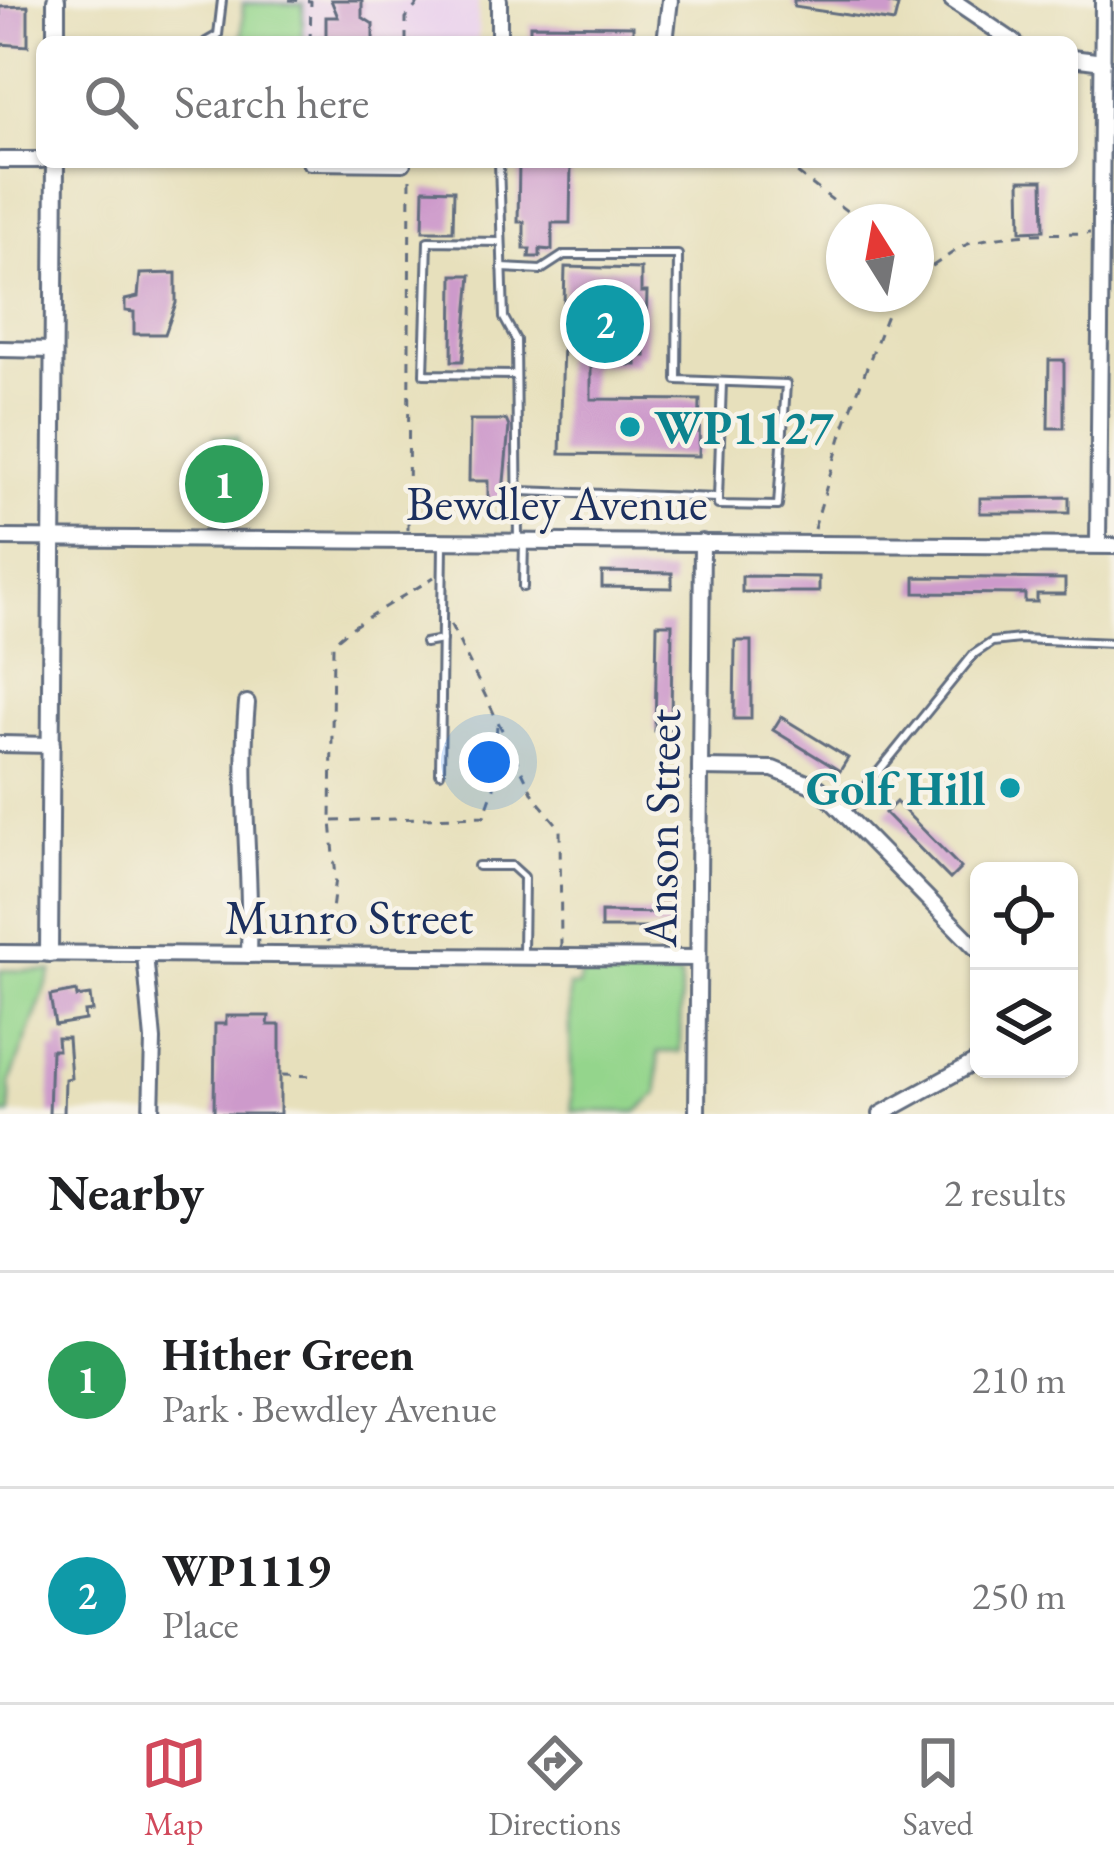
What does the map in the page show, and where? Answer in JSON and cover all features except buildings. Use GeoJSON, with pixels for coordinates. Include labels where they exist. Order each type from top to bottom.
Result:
{"type":"FeatureCollection","features":[{"type":"Feature","properties":{"kind":"street"},"geometry":{"type":"LineString","coordinates":[[56,0],[56,36]]}},
{"type":"Feature","properties":{"kind":"street"},"geometry":{"type":"LineString","coordinates":[[499,0],[499,36]]}},
{"type":"Feature","properties":{"kind":"street"},"geometry":{"type":"LineString","coordinates":[[666,36],[670,0]]}},
{"type":"Feature","properties":{"kind":"street"},"geometry":{"type":"LineString","coordinates":[[952,0],[1005,36]]}},
{"type":"Feature","properties":{"kind":"street"},"geometry":{"type":"LineString","coordinates":[[1103,0],[1108,167],[1096,189],[1107,444],[1106,545]]}},
{"type":"Feature","properties":{"kind":"street"},"geometry":{"type":"LineString","coordinates":[[1078,59],[1102,62]]}},
{"type":"Feature","properties":{"kind":"street"},"geometry":{"type":"LineString","coordinates":[[0,160],[36,160]]}},
{"type":"Feature","properties":{"kind":"street"},"geometry":{"type":"LineString","coordinates":[[49,953],[55,168]]}},
{"type":"Feature","properties":{"kind":"street"},"geometry":{"type":"LineString","coordinates":[[0,349],[53,350]]}},
{"type":"Feature","properties":{"kind":"street","name":"Bewdley Avenue"},"geometry":{"type":"LineString","coordinates":[[0,538],[1106,545]]}},
{"type":"Feature","properties":{"kind":"street","name":"Anson Street"},"geometry":{"type":"LineString","coordinates":[[697,1114],[702,542]]}},
{"type":"Feature","properties":{"kind":"street"},"geometry":{"type":"LineString","coordinates":[[247,703],[243,823],[250,868],[249,955]]}},
{"type":"Feature","properties":{"kind":"street"},"geometry":{"type":"LineString","coordinates":[[0,744],[52,745]]}},
{"type":"Feature","properties":{"kind":"street"},"geometry":{"type":"LineString","coordinates":[[700,768],[785,771],[819,788],[970,942]]}},
{"type":"Feature","properties":{"kind":"street","name":"Munro Street"},"geometry":{"type":"LineString","coordinates":[[0,953],[698,958]]}},
{"type":"Feature","properties":{"kind":"street"},"geometry":{"type":"LineString","coordinates":[[145,954],[153,1040],[151,1114]]}},
{"type":"Feature","properties":{"kind":"street"},"geometry":{"type":"LineString","coordinates":[[881,1114],[970,1065]]}},
{"type":"Feature","properties":{"kind":"lane"},"geometry":{"type":"LineString","coordinates":[[216,36],[222,0]]}},
{"type":"Feature","properties":{"kind":"lane"},"geometry":{"type":"LineString","coordinates":[[500,168],[504,318],[516,340],[523,586]]}},
{"type":"Feature","properties":{"kind":"lane"},"geometry":{"type":"LineString","coordinates":[[500,242],[428,241],[424,374],[516,375]]}},
{"type":"Feature","properties":{"kind":"lane"},"geometry":{"type":"LineString","coordinates":[[502,268],[542,270],[564,254],[678,255],[677,380],[722,381],[786,384],[778,506],[718,505],[722,381]]}},
{"type":"Feature","properties":{"kind":"lane"},"geometry":{"type":"LineString","coordinates":[[520,491],[718,498]]}},
{"type":"Feature","properties":{"kind":"lane"},"geometry":{"type":"LineString","coordinates":[[440,773],[443,541]]}},
{"type":"Feature","properties":{"kind":"lane"},"geometry":{"type":"LineString","coordinates":[[425,643],[442,640]]}},
{"type":"Feature","properties":{"kind":"lane"},"geometry":{"type":"LineString","coordinates":[[845,813],[974,654],[992,642],[1114,643]]}},
{"type":"Feature","properties":{"kind":"lane"},"geometry":{"type":"LineString","coordinates":[[478,866],[512,866],[524,877],[524,957]]}},
{"type":"Feature","properties":{"kind":"path"},"geometry":{"type":"LineString","coordinates":[[289,0],[311,1],[310,36]]}},
{"type":"Feature","properties":{"kind":"path"},"geometry":{"type":"LineString","coordinates":[[406,36],[406,18],[421,0]]}},
{"type":"Feature","properties":{"kind":"path"},"geometry":{"type":"LineString","coordinates":[[407,168],[408,541]]}},
{"type":"Feature","properties":{"kind":"path"},"geometry":{"type":"LineString","coordinates":[[791,168],[838,204]]}},
{"type":"Feature","properties":{"kind":"path"},"geometry":{"type":"LineString","coordinates":[[934,268],[970,243],[1098,226]]}},
{"type":"Feature","properties":{"kind":"path"},"geometry":{"type":"LineString","coordinates":[[810,543],[886,312]]}},
{"type":"Feature","properties":{"kind":"path"},"geometry":{"type":"LineString","coordinates":[[326,956],[336,878],[331,821],[331,658],[337,635],[380,614],[443,570]]}},
{"type":"Feature","properties":{"kind":"path"},"geometry":{"type":"LineString","coordinates":[[442,607],[535,798],[562,835],[560,957]]}},
{"type":"Feature","properties":{"kind":"path"},"geometry":{"type":"LineString","coordinates":[[331,821],[484,816],[494,788],[497,720]]}},
{"type":"Feature","properties":{"kind":"path"},"geometry":{"type":"LineString","coordinates":[[282,1075],[314,1076]]}},
{"type":"Feature","properties":{"kind":"shaded area"},"geometry":{"type":"Polygon","coordinates":[[[241,0],[478,0],[478,36],[241,36],[241,0]]]}},
{"type":"Feature","properties":{"kind":"green space"},"geometry":{"type":"Polygon","coordinates":[[[243,3],[303,4],[303,36],[242,36],[243,3]]]}},
{"type":"Feature","properties":{"kind":"green space"},"geometry":{"type":"Polygon","coordinates":[[[215,437],[238,437],[233,523],[215,523],[215,437]]]}},
{"type":"Feature","properties":{"kind":"green space"},"geometry":{"type":"Polygon","coordinates":[[[0,970],[52,971],[10,1082],[10,1114],[0,1114],[0,970]]]}},
{"type":"Feature","properties":{"kind":"green space"},"geometry":{"type":"Polygon","coordinates":[[[580,975],[681,976],[680,1052],[658,1052],[658,1093],[637,1112],[572,1111],[569,986],[579,986],[580,975]]]}},
{"type":"Feature","properties":{"kind":"place","name":"WP1119"},"geometry":{"type":"Point","coordinates":[605,324]}},
{"type":"Feature","properties":{"kind":"place","name":"WP1127"},"geometry":{"type":"Point","coordinates":[630,427]}},
{"type":"Feature","properties":{"kind":"place","name":"Hither Green"},"geometry":{"type":"Point","coordinates":[224,484]}},
{"type":"Feature","properties":{"kind":"place","name":"Golf Hill"},"geometry":{"type":"Point","coordinates":[1010,788]}}]}
